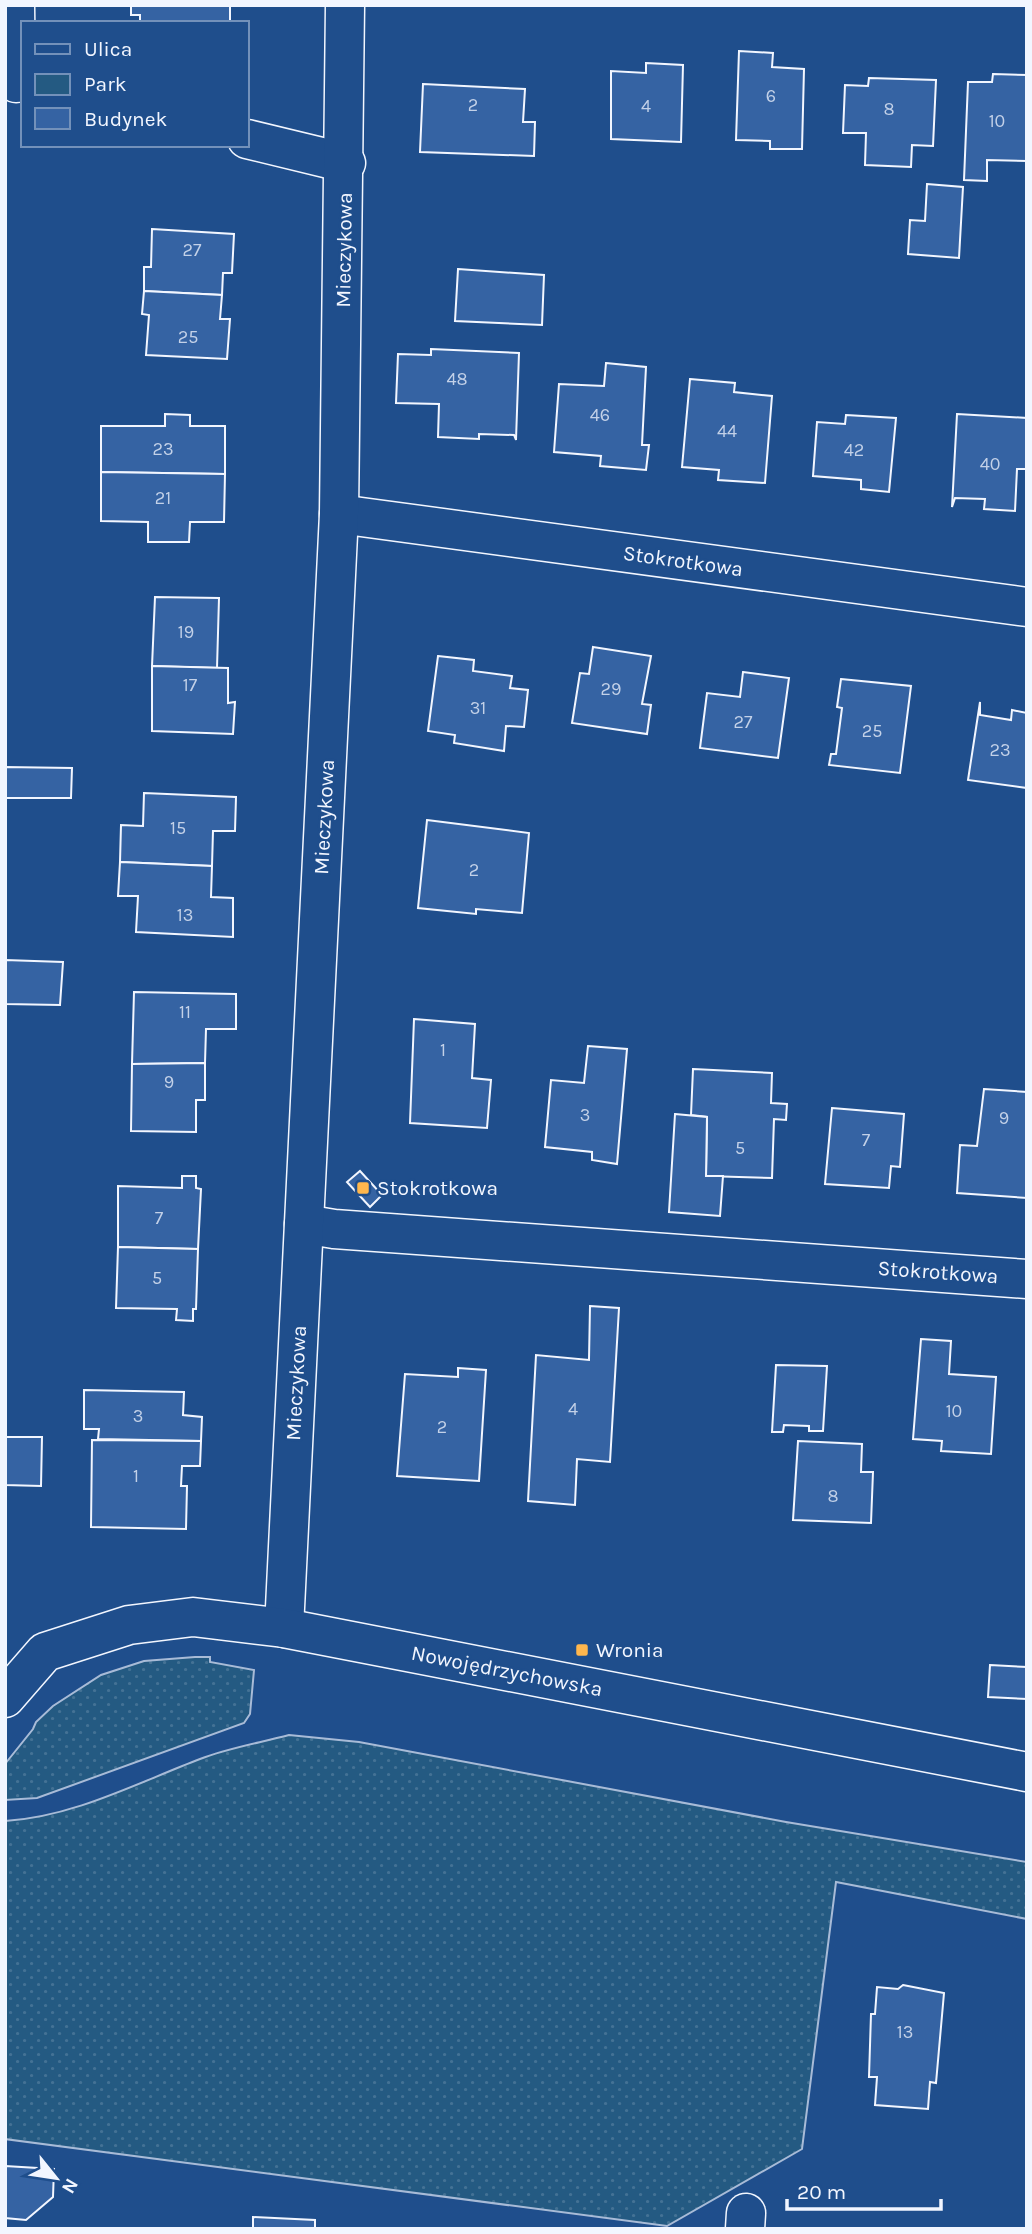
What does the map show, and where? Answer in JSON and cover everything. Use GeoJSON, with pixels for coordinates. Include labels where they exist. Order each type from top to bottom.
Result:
{"type":"FeatureCollection","features":[{"type":"Feature","properties":{"kind":"street"},"geometry":{"type":"LineString","coordinates":[[15,5],[15,83]]}},
{"type":"Feature","properties":{"kind":"street","name":"Mieczykowa"},"geometry":{"type":"LineString","coordinates":[[284,1628],[339,514],[346,163],[345,5]]}},
{"type":"Feature","properties":{"kind":"street"},"geometry":{"type":"LineString","coordinates":[[248,139],[346,163]]}},
{"type":"Feature","properties":{"kind":"street","name":"Stokrotkowa"},"geometry":{"type":"LineString","coordinates":[[339,514],[1027,607]]}},
{"type":"Feature","properties":{"kind":"street","name":"Stokrotkowa"},"geometry":{"type":"LineString","coordinates":[[304,1224],[334,1229],[1027,1279]]}},
{"type":"Feature","properties":{"kind":"street","name":"Nowojędrzychowska"},"geometry":{"type":"LineString","coordinates":[[6,1695],[45,1652],[129,1625],[193,1617],[284,1628],[1027,1772]]}},
{"type":"Feature","properties":{"kind":"green space"},"geometry":{"type":"Polygon","coordinates":[[[210,1657],[210,1662],[254,1670],[250,1714],[244,1723],[37,1798],[5,1800],[5,1764],[36,1722],[53,1706],[101,1675],[144,1661],[210,1657]]]}},
{"type":"Feature","properties":{"kind":"green space"},"geometry":{"type":"Polygon","coordinates":[[[289,1735],[359,1742],[786,1822],[1027,1862],[1027,1919],[836,1882],[802,2149],[667,2226],[5,2139],[5,1821],[80,1806],[211,1755],[289,1735]]]}},
{"type":"Feature","properties":{"kind":"building"},"geometry":{"type":"Polygon","coordinates":[[[131,5],[230,5],[230,21],[140,21],[140,15],[131,15],[131,5]]]}},
{"type":"Feature","properties":{"kind":"building"},"geometry":{"type":"Polygon","coordinates":[[[739,51],[773,53],[772,67],[804,69],[802,149],[770,149],[770,141],[736,140],[739,51]]]}},
{"type":"Feature","properties":{"kind":"building"},"geometry":{"type":"Polygon","coordinates":[[[646,63],[683,65],[681,142],[611,139],[611,71],[646,73],[646,63]]]}},
{"type":"Feature","properties":{"kind":"building"},"geometry":{"type":"Polygon","coordinates":[[[993,74],[1027,75],[1027,161],[987,160],[987,181],[964,180],[968,82],[992,82],[993,74]]]}},
{"type":"Feature","properties":{"kind":"building"},"geometry":{"type":"Polygon","coordinates":[[[869,78],[936,80],[933,146],[912,145],[911,167],[865,165],[866,133],[843,133],[845,85],[868,86],[869,78]]]}},
{"type":"Feature","properties":{"kind":"building"},"geometry":{"type":"Polygon","coordinates":[[[423,84],[525,89],[523,122],[535,122],[534,156],[420,152],[423,84]]]}},
{"type":"Feature","properties":{"kind":"building"},"geometry":{"type":"Polygon","coordinates":[[[927,184],[963,187],[959,258],[908,254],[910,220],[925,221],[927,184]]]}},
{"type":"Feature","properties":{"kind":"building"},"geometry":{"type":"Polygon","coordinates":[[[152,229],[234,234],[232,273],[223,273],[222,295],[144,291],[144,267],[151,267],[152,229]]]}},
{"type":"Feature","properties":{"kind":"building"},"geometry":{"type":"Polygon","coordinates":[[[458,269],[544,275],[542,325],[455,321],[458,269]]]}},
{"type":"Feature","properties":{"kind":"building"},"geometry":{"type":"Polygon","coordinates":[[[144,291],[222,295],[220,319],[230,319],[227,359],[146,355],[149,315],[142,314],[144,291]]]}},
{"type":"Feature","properties":{"kind":"building"},"geometry":{"type":"Polygon","coordinates":[[[431,349],[519,353],[516,440],[514,435],[479,434],[479,439],[438,437],[439,404],[396,403],[398,354],[431,355],[431,349]]]}},
{"type":"Feature","properties":{"kind":"building"},"geometry":{"type":"Polygon","coordinates":[[[606,363],[646,367],[642,445],[649,445],[646,470],[600,466],[601,456],[554,452],[559,384],[604,386],[606,363]]]}},
{"type":"Feature","properties":{"kind":"building"},"geometry":{"type":"Polygon","coordinates":[[[690,379],[735,383],[734,392],[772,396],[765,483],[718,480],[719,470],[682,467],[690,379]]]}},
{"type":"Feature","properties":{"kind":"building"},"geometry":{"type":"Polygon","coordinates":[[[165,414],[190,415],[190,426],[225,426],[225,474],[101,472],[101,426],[165,426],[165,414]]]}},
{"type":"Feature","properties":{"kind":"building"},"geometry":{"type":"Polygon","coordinates":[[[957,414],[1027,418],[1027,469],[1017,469],[1015,511],[984,509],[985,499],[955,498],[952,507],[957,414]]]}},
{"type":"Feature","properties":{"kind":"building"},"geometry":{"type":"Polygon","coordinates":[[[846,415],[896,418],[889,492],[861,489],[861,480],[813,476],[817,422],[845,424],[846,415]]]}},
{"type":"Feature","properties":{"kind":"building"},"geometry":{"type":"Polygon","coordinates":[[[101,472],[225,474],[224,522],[190,522],[189,542],[148,542],[148,522],[101,521],[101,472]]]}},
{"type":"Feature","properties":{"kind":"building"},"geometry":{"type":"Polygon","coordinates":[[[155,597],[219,598],[217,668],[152,666],[155,597]]]}},
{"type":"Feature","properties":{"kind":"building"},"geometry":{"type":"Polygon","coordinates":[[[593,647],[651,656],[642,704],[651,705],[647,734],[572,723],[580,673],[589,674],[593,647]]]}},
{"type":"Feature","properties":{"kind":"building"},"geometry":{"type":"Polygon","coordinates":[[[438,656],[474,660],[473,671],[512,676],[510,688],[528,690],[524,727],[506,726],[504,751],[454,743],[455,735],[428,731],[438,656]]]}},
{"type":"Feature","properties":{"kind":"building"},"geometry":{"type":"Polygon","coordinates":[[[152,666],[228,668],[228,703],[235,702],[233,734],[152,731],[152,666]]]}},
{"type":"Feature","properties":{"kind":"building"},"geometry":{"type":"Polygon","coordinates":[[[743,672],[789,678],[778,758],[700,748],[707,693],[740,697],[743,672]]]}},
{"type":"Feature","properties":{"kind":"building"},"geometry":{"type":"Polygon","coordinates":[[[841,679],[911,686],[900,773],[829,765],[831,754],[836,754],[842,708],[837,707],[841,679]]]}},
{"type":"Feature","properties":{"kind":"building"},"geometry":{"type":"Polygon","coordinates":[[[980,702],[980,715],[1011,720],[1012,710],[1027,713],[1027,788],[968,780],[980,702]]]}},
{"type":"Feature","properties":{"kind":"building"},"geometry":{"type":"Polygon","coordinates":[[[5,767],[72,768],[71,798],[5,798],[5,767]]]}},
{"type":"Feature","properties":{"kind":"building"},"geometry":{"type":"Polygon","coordinates":[[[144,793],[236,797],[235,831],[213,831],[212,866],[120,862],[121,825],[143,826],[144,793]]]}},
{"type":"Feature","properties":{"kind":"building"},"geometry":{"type":"Polygon","coordinates":[[[427,820],[529,833],[522,913],[476,909],[476,914],[418,908],[427,820]]]}},
{"type":"Feature","properties":{"kind":"building"},"geometry":{"type":"Polygon","coordinates":[[[120,862],[212,866],[211,897],[233,898],[233,937],[136,932],[138,896],[118,896],[120,862]]]}},
{"type":"Feature","properties":{"kind":"building"},"geometry":{"type":"Polygon","coordinates":[[[5,960],[63,962],[60,1005],[5,1004],[5,960]]]}},
{"type":"Feature","properties":{"kind":"building"},"geometry":{"type":"Polygon","coordinates":[[[134,992],[236,994],[236,1029],[206,1029],[205,1063],[132,1064],[134,992]]]}},
{"type":"Feature","properties":{"kind":"building"},"geometry":{"type":"Polygon","coordinates":[[[414,1019],[475,1024],[472,1078],[491,1080],[487,1128],[410,1123],[414,1019]]]}},
{"type":"Feature","properties":{"kind":"building"},"geometry":{"type":"Polygon","coordinates":[[[588,1046],[627,1049],[617,1164],[592,1160],[592,1152],[545,1147],[551,1080],[584,1083],[588,1046]]]}},
{"type":"Feature","properties":{"kind":"building"},"geometry":{"type":"Polygon","coordinates":[[[205,1063],[205,1100],[196,1100],[196,1132],[131,1131],[132,1064],[205,1063]]]}},
{"type":"Feature","properties":{"kind":"building"},"geometry":{"type":"Polygon","coordinates":[[[693,1069],[772,1073],[771,1103],[787,1104],[786,1120],[774,1119],[772,1178],[706,1176],[707,1117],[691,1115],[693,1069]]]}},
{"type":"Feature","properties":{"kind":"building"},"geometry":{"type":"Polygon","coordinates":[[[984,1089],[1027,1092],[1027,1198],[957,1193],[960,1145],[977,1146],[984,1089]]]}},
{"type":"Feature","properties":{"kind":"building"},"geometry":{"type":"Polygon","coordinates":[[[832,1108],[904,1114],[900,1167],[891,1166],[889,1188],[825,1184],[832,1108]]]}},
{"type":"Feature","properties":{"kind":"building"},"geometry":{"type":"Polygon","coordinates":[[[675,1114],[707,1117],[706,1176],[723,1176],[720,1216],[669,1212],[675,1114]]]}},
{"type":"Feature","properties":{"kind":"building"},"geometry":{"type":"Polygon","coordinates":[[[360,1171],[382,1195],[370,1207],[347,1182],[360,1171]]]}},
{"type":"Feature","properties":{"kind":"building"},"geometry":{"type":"Polygon","coordinates":[[[182,1176],[196,1176],[196,1188],[201,1189],[198,1249],[118,1247],[118,1186],[182,1188],[182,1176]]]}},
{"type":"Feature","properties":{"kind":"building"},"geometry":{"type":"Polygon","coordinates":[[[118,1247],[198,1249],[196,1309],[193,1309],[193,1321],[176,1320],[177,1309],[116,1308],[118,1247]]]}},
{"type":"Feature","properties":{"kind":"building"},"geometry":{"type":"Polygon","coordinates":[[[590,1306],[619,1308],[610,1462],[577,1459],[575,1505],[528,1501],[536,1355],[589,1360],[590,1306]]]}},
{"type":"Feature","properties":{"kind":"building"},"geometry":{"type":"Polygon","coordinates":[[[921,1339],[951,1341],[949,1374],[996,1377],[991,1454],[941,1451],[942,1441],[913,1439],[921,1339]]]}},
{"type":"Feature","properties":{"kind":"building"},"geometry":{"type":"Polygon","coordinates":[[[776,1365],[827,1366],[823,1431],[809,1431],[809,1426],[784,1425],[783,1432],[772,1432],[776,1365]]]}},
{"type":"Feature","properties":{"kind":"building"},"geometry":{"type":"Polygon","coordinates":[[[458,1368],[486,1370],[479,1481],[397,1476],[405,1374],[458,1377],[458,1368]]]}},
{"type":"Feature","properties":{"kind":"building"},"geometry":{"type":"Polygon","coordinates":[[[84,1390],[184,1392],[183,1415],[202,1417],[201,1441],[98,1439],[99,1429],[84,1429],[84,1390]]]}},
{"type":"Feature","properties":{"kind":"building"},"geometry":{"type":"Polygon","coordinates":[[[5,1437],[42,1437],[41,1486],[5,1485],[5,1437]]]}},
{"type":"Feature","properties":{"kind":"building"},"geometry":{"type":"Polygon","coordinates":[[[92,1440],[201,1441],[200,1466],[182,1466],[181,1486],[187,1486],[186,1529],[91,1527],[92,1440]]]}},
{"type":"Feature","properties":{"kind":"building"},"geometry":{"type":"Polygon","coordinates":[[[798,1441],[862,1444],[861,1472],[873,1472],[871,1523],[793,1520],[798,1441]]]}},
{"type":"Feature","properties":{"kind":"building"},"geometry":{"type":"Polygon","coordinates":[[[990,1665],[1027,1667],[1027,1699],[988,1697],[990,1665]]]}},
{"type":"Feature","properties":{"kind":"building"},"geometry":{"type":"Polygon","coordinates":[[[903,1985],[944,1993],[936,2083],[930,2082],[928,2109],[875,2105],[877,2077],[869,2077],[871,2014],[875,2014],[877,1987],[898,1989],[903,1985]]]}},
{"type":"Feature","properties":{"kind":"building"},"geometry":{"type":"Polygon","coordinates":[[[5,2166],[54,2169],[53,2197],[26,2220],[5,2218],[5,2166]]]}},
{"type":"Feature","properties":{"kind":"building"},"geometry":{"type":"Polygon","coordinates":[[[253,2217],[315,2220],[315,2229],[253,2229],[253,2217]]]}},
{"type":"Feature","properties":{"kind":"place","name":"Stokrotkowa"},"geometry":{"type":"Point","coordinates":[363,1188]}},
{"type":"Feature","properties":{"kind":"place","name":"Wronia"},"geometry":{"type":"Point","coordinates":[582,1650]}}]}
